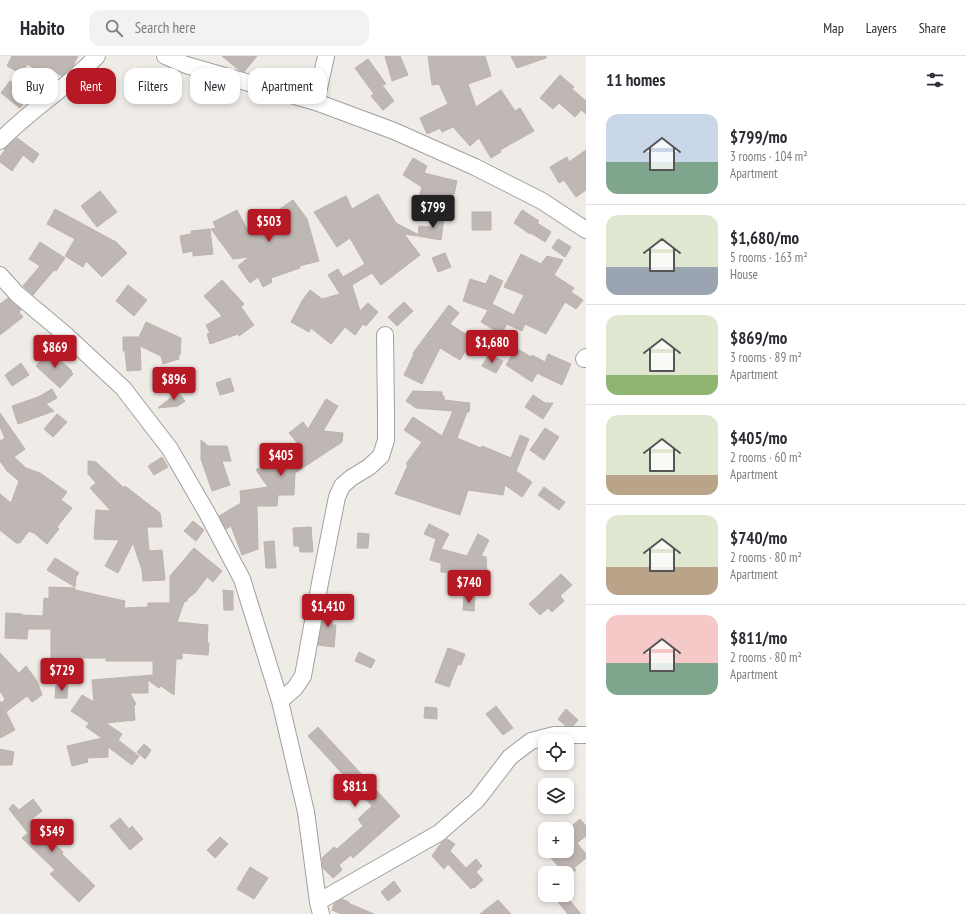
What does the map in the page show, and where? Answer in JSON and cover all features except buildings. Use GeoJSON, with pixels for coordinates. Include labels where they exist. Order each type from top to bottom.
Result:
{"type":"FeatureCollection","features":[{"type":"Feature","properties":{"kind":"street"},"geometry":{"type":"LineString","coordinates":[[0,141],[12,128],[84,70],[97,56]]}},
{"type":"Feature","properties":{"kind":"street"},"geometry":{"type":"LineString","coordinates":[[165,56],[190,60],[248,79]]}},
{"type":"Feature","properties":{"kind":"street"},"geometry":{"type":"LineString","coordinates":[[323,68],[326,56]]}},
{"type":"Feature","properties":{"kind":"street"},"geometry":{"type":"LineString","coordinates":[[321,104],[394,131],[475,167],[542,201],[586,230]]}},
{"type":"Feature","properties":{"kind":"street"},"geometry":{"type":"LineString","coordinates":[[0,275],[18,294],[67,336],[123,388],[170,449],[207,513],[242,579],[280,701],[306,812],[320,908],[438,833],[477,800],[510,757],[531,741],[554,735],[586,736]]}},
{"type":"Feature","properties":{"kind":"street"},"geometry":{"type":"LineString","coordinates":[[280,701],[295,688],[303,676],[337,497],[342,486],[351,478],[369,467],[381,456],[386,440],[385,336]]}}]}
